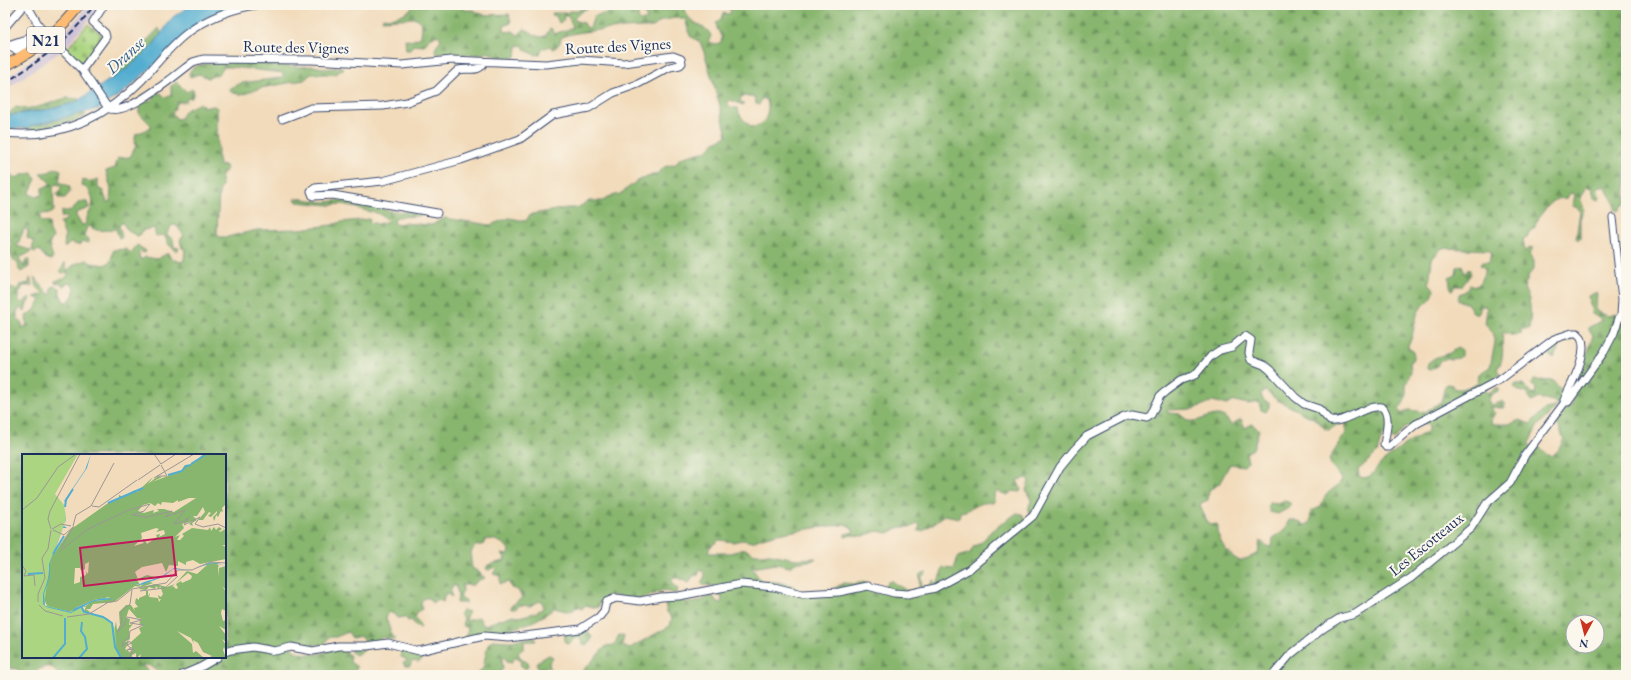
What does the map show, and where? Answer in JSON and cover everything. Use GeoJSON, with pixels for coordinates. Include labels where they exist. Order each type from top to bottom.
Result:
{"type":"FeatureCollection","features":[{"type":"Feature","properties":{"kind":"main road","name":"N21"},"geometry":{"type":"LineString","coordinates":[[5,66],[29,53],[47,40],[79,5]]}},
{"type":"Feature","properties":{"kind":"street"},"geometry":{"type":"LineString","coordinates":[[5,27],[26,5],[41,29],[26,39],[8,45]]}},
{"type":"Feature","properties":{"kind":"street"},"geometry":{"type":"LineString","coordinates":[[82,70],[106,37],[105,33],[93,22],[104,5]]}},
{"type":"Feature","properties":{"kind":"street"},"geometry":{"type":"LineString","coordinates":[[5,133],[30,134],[71,127],[85,122],[134,88],[170,49],[192,30],[228,12],[256,5]]}},
{"type":"Feature","properties":{"kind":"street"},"geometry":{"type":"LineString","coordinates":[[8,45],[16,50],[41,34]]}},
{"type":"Feature","properties":{"kind":"street"},"geometry":{"type":"LineString","coordinates":[[64,52],[82,70],[107,107]]}},
{"type":"Feature","properties":{"kind":"street","name":"Route des Vignes"},"geometry":{"type":"LineString","coordinates":[[107,107],[117,110],[138,101],[194,62],[203,59],[312,60],[396,65],[429,64],[452,60],[546,64],[584,60],[615,64],[675,56],[681,58],[682,63],[680,66],[670,67],[638,84],[613,93],[588,108],[553,115],[528,134],[512,142],[461,160],[393,178],[367,183],[315,188],[310,191],[313,196],[333,195],[437,213]]}},
{"type":"Feature","properties":{"kind":"street"},"geometry":{"type":"LineString","coordinates":[[282,119],[311,108],[383,106],[408,102],[436,91],[458,70],[481,68],[484,62]]}},
{"type":"Feature","properties":{"kind":"street"},"geometry":{"type":"LineString","coordinates":[[1613,218],[1623,318]]}},
{"type":"Feature","properties":{"kind":"street","name":"Les Escotteaux"},"geometry":{"type":"LineString","coordinates":[[1565,402],[1569,402],[1604,352],[1623,318]]}},
{"type":"Feature","properties":{"kind":"street","name":"Les Escotteaux"},"geometry":{"type":"LineString","coordinates":[[226,652],[252,647],[275,651],[291,647],[313,651],[338,646],[367,646],[388,643],[419,651],[488,636],[509,638],[577,629],[596,620],[602,613],[606,602],[613,598],[644,600],[661,596],[685,595],[741,584],[774,587],[802,594],[839,592],[867,586],[899,594],[924,592],[942,585],[968,570],[1033,516],[1060,467],[1087,436],[1124,417],[1132,415],[1147,418],[1151,415],[1160,396],[1181,380],[1195,375],[1211,356],[1220,350],[1232,347],[1245,336],[1251,340],[1249,353],[1251,360],[1264,365],[1291,390],[1295,397],[1304,404],[1319,409],[1330,421],[1338,421],[1361,411],[1382,407],[1386,413],[1384,444],[1386,447],[1391,446],[1407,432],[1433,414],[1501,379],[1552,341],[1568,334],[1575,333],[1582,338],[1583,347],[1575,376],[1565,398],[1565,402],[1525,455],[1510,483],[1487,503],[1471,528],[1411,578],[1355,614],[1340,618],[1324,628],[1286,659],[1274,675]]}},
{"type":"Feature","properties":{"kind":"street"},"geometry":{"type":"LineString","coordinates":[[182,675],[201,668],[216,658]]}},
{"type":"Feature","properties":{"kind":"shaded area"},"geometry":{"type":"Polygon","coordinates":[[[87,5],[102,5],[64,49],[5,90],[5,79],[58,40],[80,16],[87,5]]]}},
{"type":"Feature","properties":{"kind":"green space"},"geometry":{"type":"Polygon","coordinates":[[[414,5],[467,5],[463,6],[463,10],[473,10],[484,15],[509,14],[511,23],[504,26],[504,30],[506,32],[513,31],[518,35],[524,29],[539,37],[542,37],[545,36],[551,28],[554,34],[573,28],[568,16],[563,16],[564,20],[559,23],[556,16],[552,15],[552,13],[577,11],[586,6],[587,9],[583,10],[574,18],[576,21],[584,23],[586,27],[590,28],[594,16],[617,11],[621,5],[638,5],[638,18],[641,21],[647,19],[643,10],[643,5],[653,5],[661,9],[676,10],[682,5],[685,8],[689,18],[709,32],[711,36],[709,40],[711,43],[717,44],[721,42],[722,38],[716,23],[721,19],[723,13],[731,13],[730,9],[714,7],[713,5],[1626,5],[1626,204],[1622,205],[1618,211],[1615,210],[1615,204],[1604,186],[1599,186],[1597,189],[1600,198],[1598,200],[1594,198],[1592,188],[1586,187],[1580,198],[1584,209],[1580,219],[1580,238],[1578,240],[1576,238],[1580,211],[1578,208],[1572,206],[1574,194],[1570,193],[1567,198],[1555,200],[1544,211],[1527,238],[1523,239],[1525,252],[1530,247],[1533,248],[1529,254],[1534,261],[1534,270],[1529,274],[1524,288],[1527,293],[1530,308],[1529,329],[1521,329],[1521,334],[1514,336],[1503,332],[1502,356],[1500,365],[1497,369],[1500,374],[1484,391],[1488,393],[1498,387],[1498,391],[1491,395],[1488,402],[1493,405],[1503,401],[1506,404],[1503,408],[1489,407],[1495,413],[1491,420],[1492,424],[1510,424],[1520,420],[1530,424],[1545,409],[1555,407],[1557,404],[1553,401],[1539,398],[1531,402],[1528,394],[1517,390],[1514,386],[1516,384],[1523,384],[1528,391],[1535,394],[1536,388],[1531,384],[1534,380],[1554,381],[1563,394],[1561,400],[1559,404],[1537,427],[1528,445],[1535,448],[1539,447],[1547,455],[1551,456],[1558,451],[1564,439],[1557,423],[1564,410],[1572,405],[1572,389],[1588,352],[1593,335],[1588,328],[1602,320],[1592,314],[1588,296],[1597,292],[1596,311],[1608,316],[1617,314],[1620,327],[1622,321],[1623,322],[1626,331],[1626,675],[579,675],[606,646],[614,645],[619,635],[624,636],[622,645],[628,649],[670,626],[672,618],[667,612],[665,604],[668,600],[681,600],[693,603],[712,595],[717,602],[721,603],[722,599],[714,586],[703,585],[701,583],[705,576],[704,572],[700,570],[698,575],[693,576],[689,583],[678,578],[672,578],[672,584],[678,589],[676,594],[663,590],[637,599],[617,596],[606,597],[598,608],[585,605],[582,609],[577,607],[570,612],[554,608],[535,621],[524,625],[466,638],[468,628],[462,625],[464,619],[460,614],[463,610],[469,612],[466,617],[467,621],[479,617],[482,624],[485,625],[513,615],[519,617],[532,614],[543,608],[543,603],[540,601],[530,606],[520,605],[515,609],[511,609],[511,606],[522,598],[518,590],[511,588],[509,582],[500,584],[500,576],[493,574],[496,569],[494,567],[489,570],[486,569],[488,565],[504,561],[505,558],[501,554],[508,555],[509,550],[502,543],[488,539],[485,540],[483,545],[477,545],[471,553],[472,568],[485,578],[479,580],[473,585],[462,585],[463,590],[460,598],[466,600],[466,603],[457,603],[458,594],[456,586],[453,585],[450,591],[452,597],[445,593],[443,602],[437,599],[432,603],[429,598],[424,598],[421,602],[422,609],[418,611],[415,618],[421,628],[416,627],[412,620],[408,621],[405,617],[397,618],[394,614],[389,612],[386,618],[391,633],[395,639],[393,640],[383,637],[356,655],[351,652],[351,649],[363,644],[364,639],[360,636],[352,638],[348,632],[336,637],[329,637],[324,645],[316,644],[314,647],[310,644],[307,645],[308,647],[299,645],[298,640],[292,641],[293,650],[304,654],[317,654],[334,649],[342,649],[350,656],[350,662],[357,667],[354,674],[158,675],[159,672],[157,670],[146,665],[141,666],[147,669],[147,674],[58,675],[54,669],[50,667],[43,667],[34,675],[19,675],[18,669],[8,668],[5,664],[5,285],[19,290],[20,285],[29,283],[30,278],[31,279],[32,286],[23,286],[19,294],[19,301],[21,303],[30,297],[31,298],[25,311],[20,308],[17,312],[17,319],[22,323],[22,328],[27,325],[26,316],[34,311],[41,300],[34,297],[44,294],[37,287],[34,277],[49,294],[52,294],[51,288],[53,286],[60,288],[60,294],[64,302],[68,302],[73,296],[75,288],[70,283],[65,284],[64,287],[60,283],[55,283],[55,281],[64,279],[68,275],[68,272],[63,274],[60,271],[65,263],[66,269],[68,270],[75,264],[86,260],[91,263],[105,265],[111,261],[113,250],[126,249],[131,253],[137,245],[146,251],[145,253],[138,251],[140,259],[145,257],[157,259],[168,253],[171,259],[181,262],[184,260],[185,249],[182,248],[180,240],[184,235],[178,227],[174,225],[172,225],[167,233],[168,236],[173,239],[174,247],[179,248],[177,251],[169,245],[164,235],[156,236],[154,228],[143,230],[140,235],[137,236],[128,231],[122,222],[119,226],[122,237],[119,238],[116,229],[95,230],[90,226],[87,227],[84,235],[89,239],[89,243],[83,242],[78,245],[70,243],[64,247],[65,236],[60,223],[67,219],[67,217],[61,217],[62,211],[71,211],[79,202],[87,202],[89,208],[76,213],[76,216],[81,224],[84,225],[91,209],[93,201],[91,193],[81,185],[82,180],[91,182],[98,179],[98,188],[103,191],[107,202],[110,202],[111,189],[106,171],[115,168],[118,158],[130,157],[136,146],[134,143],[136,134],[151,128],[151,125],[139,113],[139,104],[152,100],[157,93],[161,93],[166,98],[171,94],[171,86],[177,82],[187,92],[192,89],[194,91],[192,98],[187,98],[186,102],[178,102],[172,113],[177,119],[181,118],[184,111],[200,103],[205,107],[214,106],[217,108],[218,160],[220,166],[225,165],[227,168],[225,172],[221,174],[222,186],[219,192],[217,233],[219,237],[227,237],[257,230],[299,229],[370,219],[369,222],[378,224],[388,221],[383,216],[372,211],[370,212],[343,204],[330,205],[297,202],[295,198],[325,202],[341,200],[391,211],[420,213],[420,216],[396,217],[394,222],[397,225],[402,223],[432,225],[444,218],[490,225],[509,218],[526,221],[529,216],[533,214],[567,208],[577,208],[589,201],[603,201],[608,197],[620,194],[637,181],[658,173],[664,167],[676,164],[680,158],[706,151],[715,142],[727,136],[719,102],[704,52],[700,42],[690,36],[685,19],[674,18],[661,21],[653,27],[605,30],[567,35],[561,38],[555,48],[553,49],[550,46],[542,49],[540,54],[536,55],[525,50],[523,45],[517,46],[516,56],[513,58],[497,57],[488,52],[480,55],[462,54],[453,57],[442,52],[437,54],[435,49],[441,39],[437,35],[430,38],[424,46],[413,45],[410,50],[406,50],[405,39],[411,41],[421,37],[422,25],[417,18],[382,20],[383,17],[391,18],[408,11],[414,5]],[[744,96],[739,100],[743,103],[743,105],[731,100],[727,103],[732,108],[738,108],[742,118],[752,127],[761,124],[764,121],[768,109],[767,100],[762,98],[759,105],[756,104],[755,97],[744,96]],[[1442,248],[1432,259],[1429,283],[1434,289],[1433,293],[1431,298],[1418,312],[1412,336],[1408,345],[1408,348],[1413,351],[1414,356],[1410,364],[1411,371],[1406,385],[1406,397],[1399,409],[1401,414],[1409,410],[1425,412],[1441,402],[1445,386],[1447,384],[1452,385],[1455,389],[1462,389],[1477,384],[1479,374],[1490,367],[1495,343],[1492,333],[1485,323],[1487,309],[1485,306],[1481,306],[1477,315],[1473,313],[1468,304],[1458,300],[1459,294],[1466,291],[1470,285],[1478,286],[1486,269],[1480,265],[1482,262],[1489,262],[1491,253],[1490,250],[1442,248]],[[1264,391],[1261,395],[1264,401],[1269,403],[1269,407],[1266,412],[1261,410],[1259,402],[1248,404],[1235,401],[1226,405],[1213,401],[1193,409],[1167,410],[1168,413],[1181,414],[1188,421],[1200,420],[1217,415],[1222,416],[1231,425],[1241,419],[1245,428],[1252,424],[1259,430],[1253,449],[1246,453],[1248,462],[1244,466],[1230,464],[1219,484],[1209,490],[1208,500],[1201,503],[1200,506],[1208,523],[1210,525],[1217,524],[1219,537],[1224,547],[1230,554],[1240,561],[1258,554],[1260,541],[1269,547],[1272,547],[1273,538],[1284,531],[1290,520],[1294,520],[1305,525],[1308,524],[1311,520],[1311,511],[1321,507],[1325,496],[1340,483],[1342,479],[1332,467],[1329,459],[1346,433],[1344,422],[1329,430],[1325,429],[1317,420],[1277,400],[1264,391]],[[1426,423],[1404,428],[1394,440],[1385,435],[1382,436],[1377,453],[1358,470],[1359,476],[1363,478],[1370,476],[1381,463],[1428,431],[1429,427],[1426,423]],[[1026,478],[1017,480],[1021,489],[1020,492],[1013,491],[1007,495],[997,491],[994,495],[994,502],[979,504],[968,510],[960,512],[959,518],[945,515],[923,531],[918,531],[920,525],[917,523],[912,527],[901,527],[888,533],[877,531],[863,536],[852,535],[845,537],[845,534],[854,532],[851,527],[845,524],[787,532],[768,536],[752,542],[742,540],[733,542],[719,540],[710,547],[708,553],[730,553],[745,549],[755,554],[770,554],[796,559],[816,558],[814,560],[794,563],[790,567],[776,564],[752,568],[761,581],[779,582],[795,586],[795,594],[835,593],[835,588],[843,583],[855,584],[864,581],[873,592],[884,588],[888,582],[892,581],[907,591],[919,589],[920,574],[927,572],[921,578],[922,588],[929,586],[934,579],[934,585],[937,584],[943,568],[954,569],[958,557],[970,553],[974,546],[981,543],[991,531],[1017,513],[1022,514],[1026,520],[1030,517],[1028,510],[1031,500],[1026,490],[1029,481],[1026,478]]]}},
{"type":"Feature","properties":{"kind":"green space"},"geometry":{"type":"Polygon","coordinates":[[[88,24],[104,36],[80,65],[65,51],[88,24]]]}},
{"type":"Feature","properties":{"kind":"green space"},"geometry":{"type":"Polygon","coordinates":[[[159,28],[161,33],[146,53],[113,79],[111,78],[111,76],[126,63],[159,28]]]}},
{"type":"Feature","properties":{"kind":"green space"},"geometry":{"type":"Polygon","coordinates":[[[233,62],[299,67],[314,66],[327,69],[344,68],[336,74],[311,74],[304,80],[261,88],[241,95],[231,92],[229,89],[241,83],[280,78],[283,77],[283,73],[225,67],[218,74],[208,78],[199,74],[190,77],[189,74],[195,66],[233,62]]]}},
{"type":"Feature","properties":{"kind":"green space"},"geometry":{"type":"Polygon","coordinates":[[[67,98],[79,99],[76,102],[51,109],[25,112],[9,116],[7,115],[16,107],[29,108],[42,106],[67,98]]]}},
{"type":"Feature","properties":{"kind":"green space"},"geometry":{"type":"Polygon","coordinates":[[[83,112],[86,115],[74,121],[35,130],[28,129],[30,126],[67,118],[83,112]]]}},
{"type":"Feature","properties":{"kind":"green space"},"geometry":{"type":"Polygon","coordinates":[[[55,168],[61,170],[59,182],[69,186],[70,192],[65,198],[58,198],[57,194],[61,189],[60,185],[56,184],[53,187],[54,211],[52,213],[41,214],[40,221],[49,223],[50,232],[53,237],[49,245],[53,257],[51,260],[46,258],[39,250],[34,252],[32,250],[34,242],[27,238],[27,229],[24,229],[17,246],[30,250],[31,252],[19,258],[24,267],[26,259],[29,260],[29,267],[21,272],[19,270],[18,263],[13,260],[11,255],[9,254],[5,260],[5,248],[10,252],[11,241],[5,237],[5,171],[16,178],[32,173],[36,179],[29,194],[37,197],[42,194],[42,188],[52,185],[40,173],[49,172],[55,168]]]}},
{"type":"Feature","properties":{"kind":"green space"},"geometry":{"type":"Polygon","coordinates":[[[1462,265],[1465,274],[1469,268],[1471,274],[1462,286],[1454,286],[1453,290],[1451,291],[1449,278],[1456,275],[1457,267],[1462,265]]]}},
{"type":"Feature","properties":{"kind":"green space"},"geometry":{"type":"Polygon","coordinates":[[[1574,333],[1577,338],[1571,341],[1562,342],[1554,357],[1549,355],[1551,343],[1574,333]]]}},
{"type":"Feature","properties":{"kind":"green space"},"geometry":{"type":"Polygon","coordinates":[[[1458,348],[1461,349],[1461,356],[1459,358],[1441,360],[1436,367],[1431,370],[1427,369],[1428,363],[1433,359],[1450,353],[1458,348]]]}},
{"type":"Feature","properties":{"kind":"green space"},"geometry":{"type":"Polygon","coordinates":[[[1285,501],[1290,503],[1290,507],[1278,514],[1270,512],[1268,506],[1269,503],[1278,504],[1285,501]]]}},
{"type":"Feature","properties":{"kind":"green space"},"geometry":{"type":"Polygon","coordinates":[[[587,630],[592,636],[592,639],[587,645],[582,643],[580,638],[577,637],[568,644],[564,641],[565,635],[574,633],[579,635],[587,630]]]}},
{"type":"Feature","properties":{"kind":"green space"},"geometry":{"type":"Polygon","coordinates":[[[534,637],[536,641],[524,641],[524,648],[518,653],[520,657],[529,664],[526,669],[520,665],[522,661],[517,657],[514,658],[512,662],[507,661],[505,657],[502,659],[503,668],[498,675],[476,675],[483,668],[488,644],[492,640],[510,641],[534,637]]]}},
{"type":"Feature","properties":{"kind":"green space"},"geometry":{"type":"Polygon","coordinates":[[[406,650],[412,655],[424,653],[429,655],[429,658],[424,658],[419,662],[412,661],[410,666],[405,666],[403,663],[407,662],[407,660],[400,656],[402,651],[406,650]]]}},
{"type":"Feature","properties":{"kind":"green space"},"geometry":{"type":"Polygon","coordinates":[[[549,655],[553,657],[549,663],[550,668],[544,667],[539,669],[537,667],[537,662],[549,655]]]}},
{"type":"Feature","properties":{"kind":"water","name":"Dranse"},"geometry":{"type":"Polygon","coordinates":[[[191,5],[239,5],[208,17],[124,92],[98,109],[30,126],[28,128],[5,129],[5,116],[51,109],[76,102],[129,67],[153,45],[173,17],[191,5]]]}},
{"type":"Feature","properties":{"kind":"tunnel"},"geometry":{"type":"LineString","coordinates":[[41,34],[64,52]]}},
{"type":"Feature","properties":{"kind":"railway"},"geometry":{"type":"LineString","coordinates":[[5,83],[42,58],[65,39],[94,5]]}}]}
